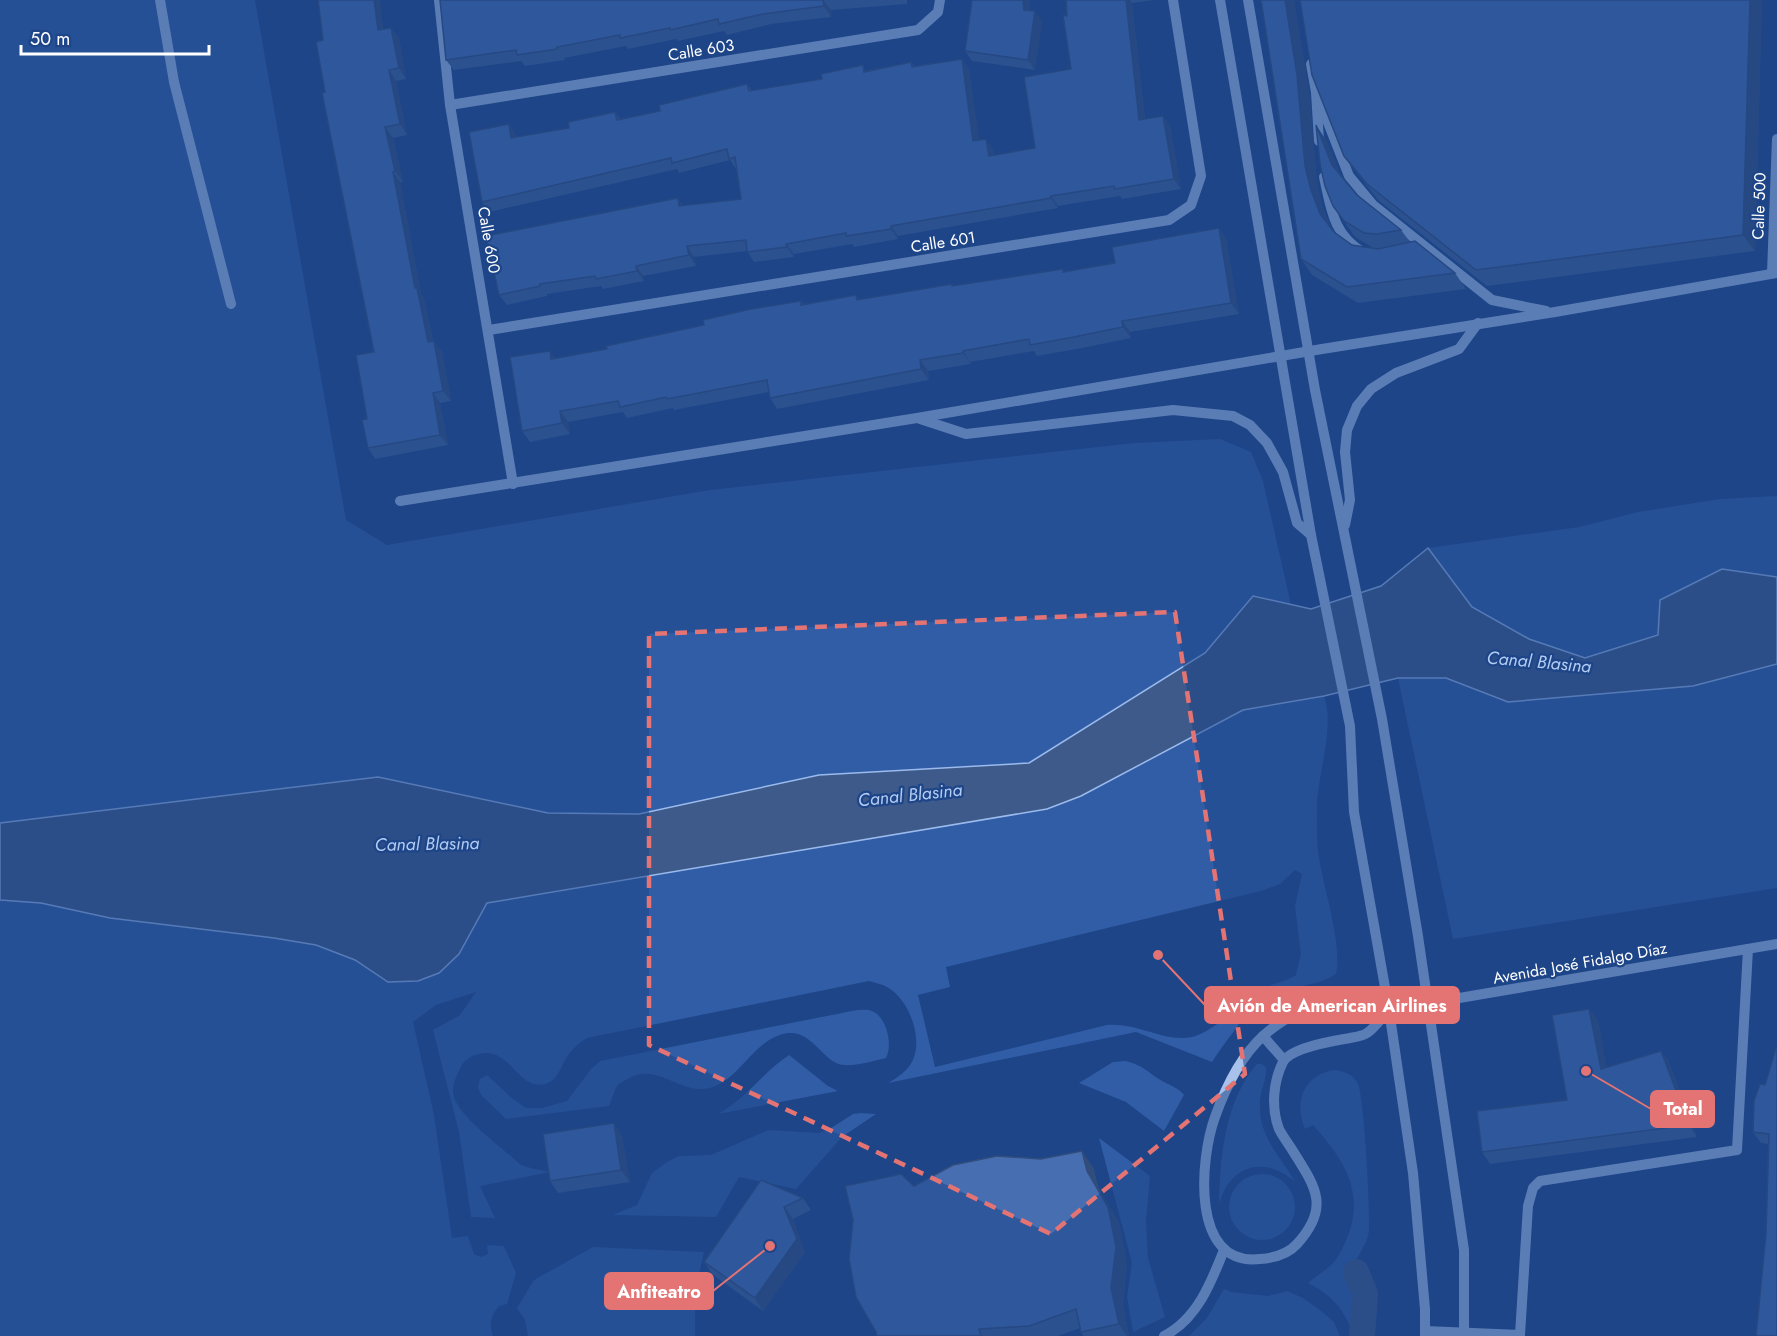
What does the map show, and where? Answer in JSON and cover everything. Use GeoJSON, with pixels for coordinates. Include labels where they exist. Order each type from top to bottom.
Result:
{"type":"FeatureCollection","features":[{"type":"Feature","properties":{"kind":"street"},"geometry":{"type":"LineString","coordinates":[[160,0],[174,82],[231,304]]}},
{"type":"Feature","properties":{"kind":"street","name":"Calle 600"},"geometry":{"type":"LineString","coordinates":[[439,0],[450,105],[513,484]]}},
{"type":"Feature","properties":{"kind":"street","name":"Calle 603"},"geometry":{"type":"LineString","coordinates":[[450,105],[918,30],[938,12],[940,0]]}},
{"type":"Feature","properties":{"kind":"street","name":"Calle 601"},"geometry":{"type":"LineString","coordinates":[[489,330],[1169,220],[1191,205],[1201,176],[1173,0]]}},
{"type":"Feature","properties":{"kind":"street"},"geometry":{"type":"LineString","coordinates":[[1220,0],[1311,535],[1350,726],[1354,812],[1389,1010],[1413,1173],[1425,1333],[1520,1335],[1527,1206],[1533,1188],[1540,1181],[1737,1150],[1748,949]]}},
{"type":"Feature","properties":{"kind":"street"},"geometry":{"type":"LineString","coordinates":[[1248,0],[1308,351],[1350,569],[1382,719],[1418,936],[1464,1250],[1464,1334]]}},
{"type":"Feature","properties":{"kind":"street"},"geometry":{"type":"LineString","coordinates":[[1310,57],[1316,92],[1320,161],[1331,212],[1338,230],[1359,250],[1368,255],[1377,256]]}},
{"type":"Feature","properties":{"kind":"street"},"geometry":{"type":"LineString","coordinates":[[1316,92],[1349,176],[1373,205],[1492,300],[1555,312]]}},
{"type":"Feature","properties":{"kind":"street","name":"Calle 500"},"geometry":{"type":"LineString","coordinates":[[1774,273],[1777,139]]}},
{"type":"Feature","properties":{"kind":"street"},"geometry":{"type":"LineString","coordinates":[[1414,253],[1428,249]]}},
{"type":"Feature","properties":{"kind":"street"},"geometry":{"type":"LineString","coordinates":[[400,501],[917,418],[1308,351],[1555,312],[1774,273]]}},
{"type":"Feature","properties":{"kind":"street"},"geometry":{"type":"LineString","coordinates":[[1344,531],[1350,501],[1346,452],[1347,430],[1357,406],[1371,389],[1396,372],[1459,349],[1478,323]]}},
{"type":"Feature","properties":{"kind":"street"},"geometry":{"type":"LineString","coordinates":[[917,418],[966,434],[1173,410],[1233,416],[1250,425],[1267,443],[1283,472],[1297,523],[1311,535]]}},
{"type":"Feature","properties":{"kind":"street","name":"Avenida José Fidalgo Díaz"},"geometry":{"type":"LineString","coordinates":[[1389,1010],[1777,944]]}},
{"type":"Feature","properties":{"kind":"street"},"geometry":{"type":"LineString","coordinates":[[1358,997],[1389,1010],[1366,1034],[1314,1046],[1284,1060],[1275,1085],[1274,1109],[1279,1129],[1313,1183],[1317,1198],[1315,1218],[1295,1247],[1275,1257],[1256,1260],[1239,1257],[1224,1250],[1207,1218],[1203,1188],[1206,1154],[1215,1117],[1234,1075],[1248,1052],[1263,1036],[1293,1014],[1325,1003],[1358,997]]}},
{"type":"Feature","properties":{"kind":"street"},"geometry":{"type":"LineString","coordinates":[[1263,1036],[1284,1060]]}},
{"type":"Feature","properties":{"kind":"street"},"geometry":{"type":"LineString","coordinates":[[1164,1336],[1178,1329],[1196,1308],[1212,1280],[1224,1250]]}},
{"type":"Feature","properties":{"kind":"highlighted area"},"geometry":{"type":"Polygon","coordinates":[[[1175,612],[1245,1074],[1051,1234],[649,1045],[649,634],[1175,612]]]}},
{"type":"Feature","properties":{"kind":"shaded area"},"geometry":{"type":"Polygon","coordinates":[[[0,0],[255,0],[346,520],[387,545],[710,490],[1134,443],[1220,439],[1251,452],[1263,481],[1291,605],[1253,596],[1205,653],[1029,763],[819,775],[639,814],[548,813],[378,777],[0,823],[0,0]]]}},
{"type":"Feature","properties":{"kind":"shaded area"},"geometry":{"type":"Polygon","coordinates":[[[1777,496],[1777,577],[1722,569],[1658,634],[1585,658],[1529,639],[1472,607],[1428,548],[1579,527],[1638,512],[1720,499],[1777,496]]]}},
{"type":"Feature","properties":{"kind":"shaded area"},"geometry":{"type":"Polygon","coordinates":[[[1777,664],[1777,888],[1453,939],[1398,678],[1446,678],[1508,702],[1693,686],[1777,664]]]}},
{"type":"Feature","properties":{"kind":"shaded area"},"geometry":{"type":"Polygon","coordinates":[[[1324,696],[1328,724],[1317,801],[1317,842],[1337,947],[1336,974],[1318,982],[1286,990],[1263,1002],[1235,1030],[1212,1062],[1136,1032],[888,1083],[902,1074],[912,1062],[915,1053],[915,1031],[908,1010],[895,993],[885,986],[869,981],[587,1038],[571,1051],[553,1080],[545,1084],[528,1081],[499,1056],[490,1053],[479,1054],[464,1062],[456,1077],[453,1090],[458,1105],[473,1124],[521,1165],[550,1172],[480,1186],[495,1218],[471,1217],[459,1132],[433,1030],[460,1015],[476,992],[436,1005],[413,1022],[434,1115],[452,1238],[468,1236],[474,1254],[481,1257],[488,1254],[487,1245],[504,1246],[516,1273],[507,1304],[499,1306],[493,1316],[491,1327],[493,1336],[0,1336],[0,900],[41,903],[110,918],[316,945],[355,960],[388,982],[459,954],[487,903],[1047,809],[1081,796],[1243,710],[1324,696]],[[1295,870],[1280,884],[1261,891],[946,967],[950,987],[918,995],[935,1067],[1107,1025],[1128,1026],[1175,1038],[1194,1036],[1204,1032],[1262,989],[1296,975],[1301,954],[1295,906],[1302,874],[1295,870]]]}},
{"type":"Feature","properties":{"kind":"shaded area"},"geometry":{"type":"Polygon","coordinates":[[[857,1010],[870,1010],[882,1019],[889,1039],[886,1058],[861,1064],[841,1065],[810,1040],[791,1033],[767,1042],[727,1079],[716,1086],[704,1089],[694,1088],[656,1075],[636,1075],[618,1085],[609,1106],[506,1119],[481,1095],[478,1087],[480,1079],[487,1075],[526,1108],[542,1108],[567,1101],[591,1069],[600,1061],[857,1010]]]}},
{"type":"Feature","properties":{"kind":"shaded area"},"geometry":{"type":"Polygon","coordinates":[[[789,1055],[828,1086],[838,1091],[718,1114],[738,1100],[789,1055]]]}},
{"type":"Feature","properties":{"kind":"shaded area"},"geometry":{"type":"Polygon","coordinates":[[[1126,1061],[1142,1067],[1184,1095],[1164,1131],[1126,1102],[1079,1083],[1113,1062],[1126,1061]]]}},
{"type":"Feature","properties":{"kind":"shaded area"},"geometry":{"type":"Polygon","coordinates":[[[1257,1064],[1266,1067],[1260,1100],[1262,1125],[1295,1182],[1272,1169],[1250,1168],[1231,1181],[1219,1205],[1226,1131],[1237,1095],[1257,1064]]]}},
{"type":"Feature","properties":{"kind":"shaded area"},"geometry":{"type":"Polygon","coordinates":[[[1336,1070],[1349,1074],[1358,1084],[1365,1134],[1368,1236],[1349,1273],[1358,1306],[1357,1336],[1353,1336],[1342,1311],[1331,1298],[1308,1283],[1328,1268],[1340,1253],[1347,1238],[1354,1206],[1353,1191],[1342,1163],[1313,1125],[1305,1129],[1300,1108],[1304,1090],[1309,1083],[1325,1072],[1336,1070]]]}},
{"type":"Feature","properties":{"kind":"shaded area"},"geometry":{"type":"Polygon","coordinates":[[[853,1114],[876,1114],[842,1137],[796,1189],[739,1177],[716,1217],[613,1215],[637,1205],[652,1173],[679,1156],[711,1155],[768,1130],[819,1133],[853,1114]]]}},
{"type":"Feature","properties":{"kind":"shaded area"},"geometry":{"type":"Polygon","coordinates":[[[1099,1138],[1150,1176],[1146,1221],[1148,1258],[1165,1317],[1133,1332],[1127,1297],[1132,1263],[1099,1138]]]}},
{"type":"Feature","properties":{"kind":"shaded area"},"geometry":{"type":"Polygon","coordinates":[[[1262,1174],[1274,1177],[1285,1184],[1292,1195],[1295,1207],[1292,1219],[1285,1230],[1274,1237],[1262,1240],[1250,1237],[1239,1230],[1232,1219],[1229,1207],[1232,1195],[1239,1184],[1250,1177],[1262,1174]]]}},
{"type":"Feature","properties":{"kind":"shaded area"},"geometry":{"type":"Polygon","coordinates":[[[593,1247],[704,1252],[695,1293],[695,1336],[528,1336],[525,1320],[517,1308],[534,1280],[593,1247]]]}},
{"type":"Feature","properties":{"kind":"shaded area"},"geometry":{"type":"Polygon","coordinates":[[[1224,1289],[1231,1292],[1268,1296],[1287,1291],[1303,1298],[1320,1310],[1334,1322],[1340,1336],[1189,1336],[1207,1318],[1224,1289]]]}},
{"type":"Feature","properties":{"kind":"water","name":"Canal Blasina"},"geometry":{"type":"Polygon","coordinates":[[[1428,548],[1472,607],[1529,639],[1585,658],[1658,635],[1660,600],[1722,569],[1777,577],[1777,664],[1693,686],[1508,702],[1446,678],[1398,678],[1324,696],[1243,710],[1081,796],[1047,809],[487,903],[459,954],[439,973],[418,981],[388,982],[355,960],[316,945],[110,918],[41,903],[0,900],[0,823],[378,777],[548,813],[639,814],[819,775],[1029,763],[1205,653],[1253,596],[1311,609],[1381,586],[1428,548]]]}},
{"type":"Feature","properties":{"kind":"building"},"geometry":{"type":"Polygon","coordinates":[[[318,0],[374,0],[378,30],[391,28],[399,68],[389,70],[400,124],[385,127],[415,288],[417,288],[428,342],[434,341],[443,391],[433,393],[440,435],[368,448],[362,420],[367,419],[356,355],[374,352],[322,93],[325,92],[316,42],[323,40],[318,0]]]}},
{"type":"Feature","properties":{"kind":"building"},"geometry":{"type":"Polygon","coordinates":[[[440,0],[823,0],[824,6],[763,14],[719,24],[718,19],[670,30],[670,28],[620,38],[620,35],[517,55],[516,50],[446,60],[440,0]]]}},
{"type":"Feature","properties":{"kind":"building"},"geometry":{"type":"Polygon","coordinates":[[[972,0],[1023,0],[1024,10],[1035,11],[1028,60],[965,51],[972,0]]]}},
{"type":"Feature","properties":{"kind":"building"},"geometry":{"type":"Polygon","coordinates":[[[1066,0],[1126,0],[1139,120],[1163,116],[1174,179],[1115,189],[1114,186],[1051,196],[1051,198],[891,226],[891,229],[846,236],[846,233],[786,244],[787,247],[747,252],[746,240],[687,246],[689,255],[636,266],[637,271],[596,279],[595,276],[540,284],[540,286],[499,295],[486,236],[678,198],[679,206],[741,199],[735,157],[729,159],[727,149],[672,163],[671,158],[482,202],[469,132],[509,124],[511,138],[569,128],[568,122],[615,112],[617,120],[660,111],[659,105],[747,84],[749,91],[822,79],[821,74],[863,65],[864,72],[911,62],[912,67],[962,59],[973,141],[986,139],[989,156],[1035,148],[1024,77],[1071,69],[1063,15],[1067,16],[1066,0]]]}},
{"type":"Feature","properties":{"kind":"building"},"geometry":{"type":"Polygon","coordinates":[[[1261,0],[1285,0],[1297,75],[1305,166],[1320,214],[1334,232],[1352,245],[1378,249],[1415,241],[1455,273],[1347,287],[1301,259],[1261,0]]]}},
{"type":"Feature","properties":{"kind":"building"},"geometry":{"type":"Polygon","coordinates":[[[1300,0],[1750,0],[1743,235],[1476,270],[1367,184],[1344,156],[1312,75],[1300,0]]]}},
{"type":"Feature","properties":{"kind":"building"},"geometry":{"type":"Polygon","coordinates":[[[1316,125],[1332,165],[1357,195],[1401,230],[1377,234],[1364,233],[1344,221],[1333,206],[1325,186],[1316,125]]]}},
{"type":"Feature","properties":{"kind":"building"},"geometry":{"type":"Polygon","coordinates":[[[1219,228],[1231,303],[1122,321],[1123,327],[1030,345],[1029,339],[963,351],[963,353],[920,360],[921,369],[770,398],[767,380],[620,407],[618,401],[560,411],[562,423],[522,431],[510,357],[550,351],[551,359],[607,349],[606,346],[704,325],[703,320],[801,301],[801,305],[856,295],[857,300],[952,284],[952,286],[1063,269],[1063,272],[1115,263],[1112,247],[1219,228]]]}},
{"type":"Feature","properties":{"kind":"building"},"geometry":{"type":"Polygon","coordinates":[[[1589,1009],[1601,1069],[1661,1051],[1689,1125],[1482,1152],[1477,1111],[1567,1100],[1552,1015],[1589,1009]]]}},
{"type":"Feature","properties":{"kind":"building"},"geometry":{"type":"Polygon","coordinates":[[[1776,1048],[1777,1336],[1756,1336],[1766,1234],[1769,1134],[1753,1132],[1754,1101],[1760,1084],[1765,1085],[1776,1048]]]}},
{"type":"Feature","properties":{"kind":"building"},"geometry":{"type":"Polygon","coordinates":[[[614,1123],[621,1170],[550,1181],[543,1134],[614,1123]]]}},
{"type":"Feature","properties":{"kind":"building"},"geometry":{"type":"Polygon","coordinates":[[[1082,1151],[1087,1171],[1108,1207],[1116,1247],[1111,1288],[1119,1324],[1081,1332],[1076,1309],[1029,1326],[979,1329],[981,1336],[877,1336],[856,1297],[849,1259],[853,1220],[845,1186],[901,1174],[914,1186],[953,1165],[997,1156],[1041,1159],[1082,1151]]]}},
{"type":"Feature","properties":{"kind":"building"},"geometry":{"type":"Polygon","coordinates":[[[761,1180],[803,1198],[784,1207],[797,1239],[755,1298],[704,1262],[761,1180]]]}},
{"type":"Feature","properties":{"kind":"waterway"},"geometry":{"type":"LineString","coordinates":[[1356,1272],[1365,1294],[1362,1336]]}},
{"type":"Feature","properties":{"kind":"place","name":"Avión de American Airlines"},"geometry":{"type":"Point","coordinates":[1158,955]}},
{"type":"Feature","properties":{"kind":"place","name":"Total"},"geometry":{"type":"Point","coordinates":[1586,1071]}},
{"type":"Feature","properties":{"kind":"place","name":"Anfiteatro"},"geometry":{"type":"Point","coordinates":[770,1246]}}]}
